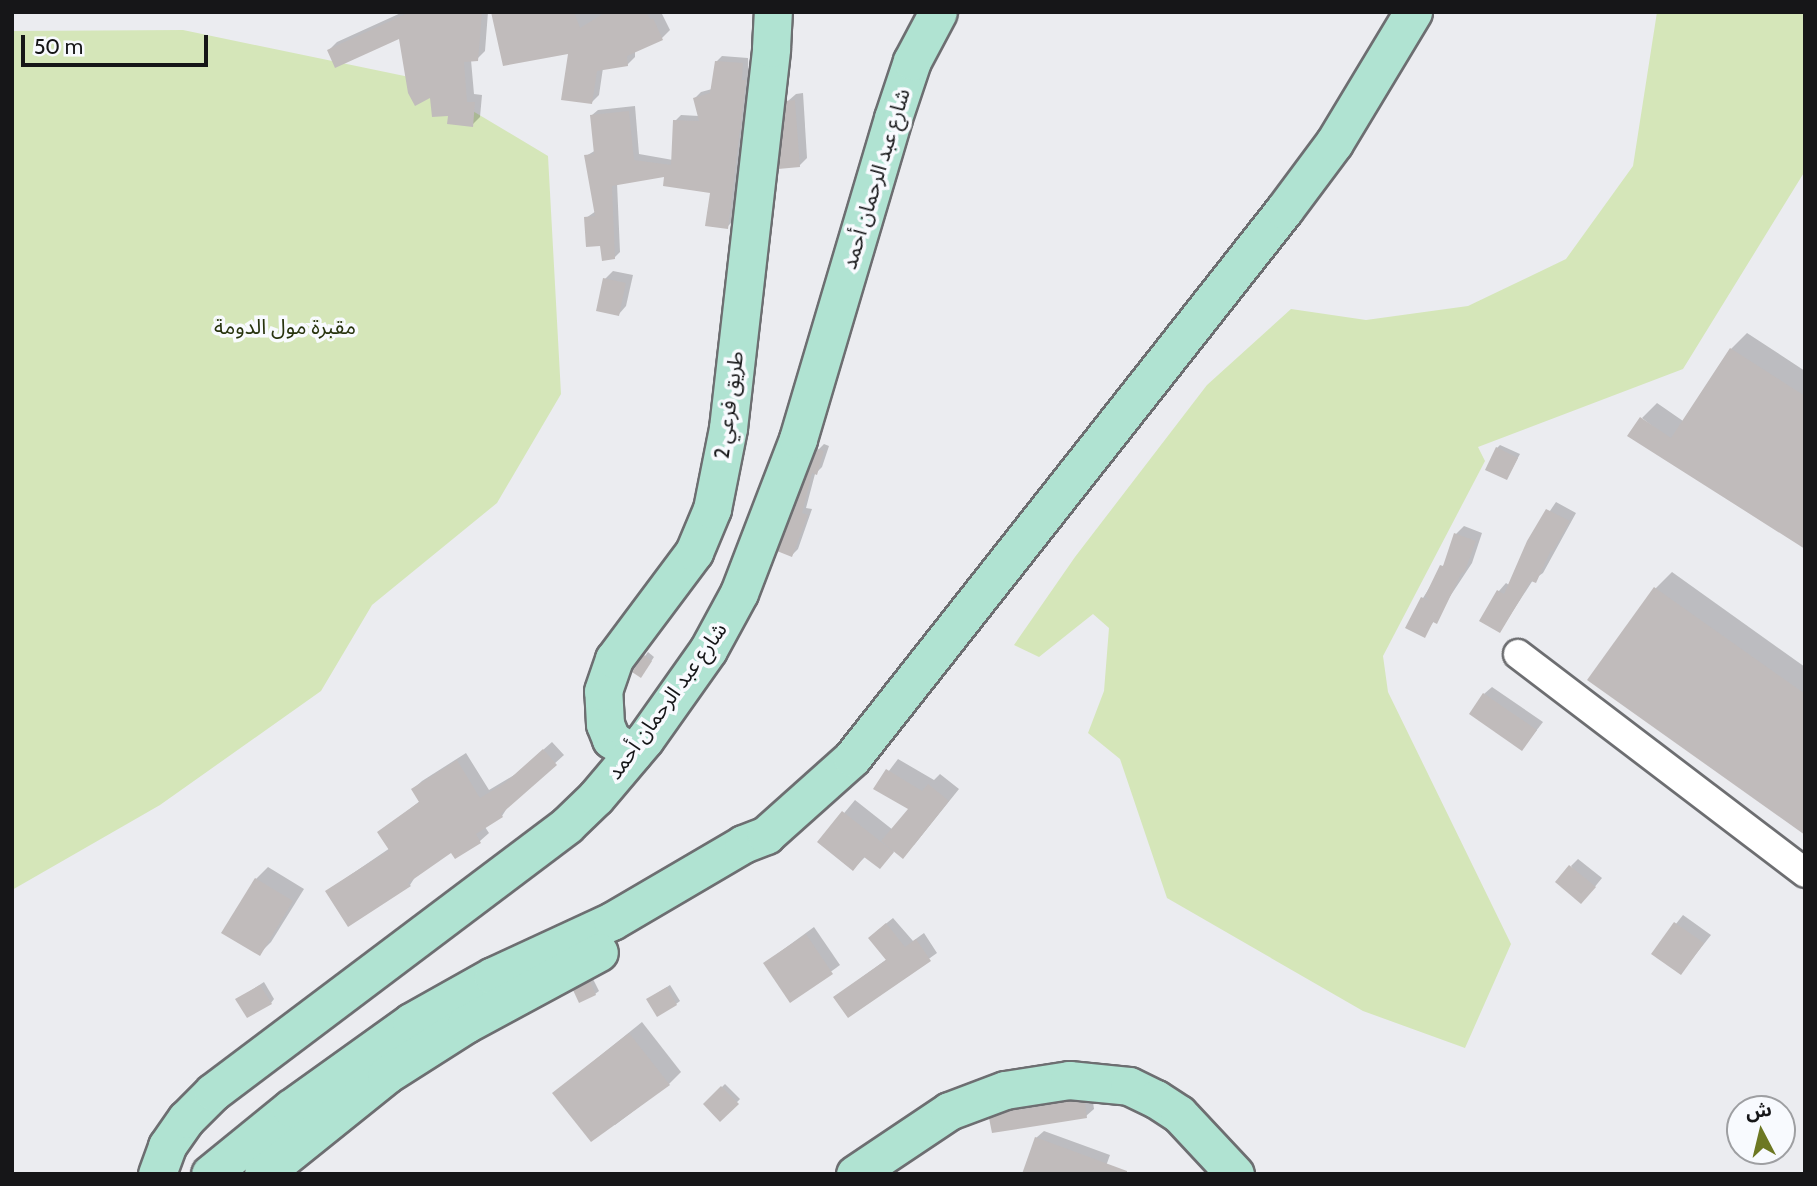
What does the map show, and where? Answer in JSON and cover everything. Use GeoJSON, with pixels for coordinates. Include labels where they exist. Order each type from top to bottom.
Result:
{"type":"FeatureCollection","features":[{"type":"Feature","properties":{"kind":"main road","name":"طريق فرعي 2"},"geometry":{"type":"LineString","coordinates":[[633,753],[611,739],[606,724],[603,691],[614,659],[694,552],[712,509],[728,428],[773,12]]}},
{"type":"Feature","properties":{"kind":"main road","name":"شارع عبد الرحمان أحمد"},"geometry":{"type":"LineString","coordinates":[[157,1174],[167,1146],[186,1119],[213,1092],[567,825],[596,797],[633,753],[708,650],[739,593],[797,439],[912,61],[938,12]]}},
{"type":"Feature","properties":{"kind":"main road"},"geometry":{"type":"LineString","coordinates":[[263,1174],[386,1075],[466,1024],[689,903],[736,872],[751,859],[766,835],[852,758],[1090,460],[1334,143],[1413,12]]}},
{"type":"Feature","properties":{"kind":"main road"},"geometry":{"type":"LineString","coordinates":[[211,1174],[291,1108],[411,1022],[493,976],[612,921],[743,844],[766,835]]}},
{"type":"Feature","properties":{"kind":"main road"},"geometry":{"type":"LineString","coordinates":[[855,1174],[949,1111],[1005,1090],[1069,1080],[1101,1080],[1129,1086],[1156,1099],[1179,1114],[1235,1174]]}},
{"type":"Feature","properties":{"kind":"lane"},"geometry":{"type":"LineString","coordinates":[[1518,654],[1805,873]]}},
{"type":"Feature","properties":{"kind":"green space"},"geometry":{"type":"Polygon","coordinates":[[[1657,12],[1805,12],[1805,171],[1683,369],[1478,447],[1485,461],[1383,656],[1388,692],[1511,944],[1465,1048],[1363,1011],[1167,898],[1120,759],[1088,733],[1104,691],[1109,628],[1093,614],[1039,657],[1014,645],[1075,557],[1207,385],[1291,309],[1366,320],[1468,306],[1566,259],[1633,166],[1657,12]]]}},
{"type":"Feature","properties":{"kind":"green space","name":"مقبرة مول الدومة"},"geometry":{"type":"Polygon","coordinates":[[[183,30],[419,79],[548,156],[561,394],[497,503],[372,605],[321,691],[160,805],[12,890],[12,31],[183,30]]]}},
{"type":"Feature","properties":{"kind":"building"},"geometry":{"type":"Polygon","coordinates":[[[410,12],[482,12],[478,61],[464,62],[467,102],[475,102],[473,127],[447,124],[448,116],[432,117],[430,98],[415,106],[408,93],[399,39],[335,68],[327,50],[410,12]]]}},
{"type":"Feature","properties":{"kind":"building"},"geometry":{"type":"Polygon","coordinates":[[[491,12],[574,12],[580,28],[606,12],[646,12],[650,19],[653,18],[663,40],[627,56],[628,66],[597,71],[592,104],[561,100],[568,54],[503,66],[491,12]]]}},
{"type":"Feature","properties":{"kind":"building"},"geometry":{"type":"Polygon","coordinates":[[[715,61],[743,63],[742,80],[746,80],[728,229],[705,226],[710,193],[663,186],[664,177],[612,186],[615,259],[602,261],[600,246],[586,247],[584,217],[595,216],[584,155],[594,154],[590,115],[629,111],[634,160],[671,165],[673,120],[699,121],[693,98],[710,93],[715,61]]]}},
{"type":"Feature","properties":{"kind":"building"},"geometry":{"type":"Polygon","coordinates":[[[795,100],[800,167],[778,169],[786,101],[795,100]]]}},
{"type":"Feature","properties":{"kind":"building"},"geometry":{"type":"Polygon","coordinates":[[[603,278],[626,283],[619,316],[596,311],[603,278]]]}},
{"type":"Feature","properties":{"kind":"building"},"geometry":{"type":"Polygon","coordinates":[[[1730,348],[1805,396],[1805,549],[1627,436],[1640,417],[1671,438],[1730,348]]]}},
{"type":"Feature","properties":{"kind":"building"},"geometry":{"type":"Polygon","coordinates":[[[1496,447],[1518,458],[1507,480],[1485,470],[1496,447]]]}},
{"type":"Feature","properties":{"kind":"building"},"geometry":{"type":"Polygon","coordinates":[[[817,449],[824,451],[817,475],[812,473],[802,513],[808,515],[792,557],[777,551],[817,449]]]}},
{"type":"Feature","properties":{"kind":"building"},"geometry":{"type":"Polygon","coordinates":[[[1546,509],[1570,521],[1553,551],[1551,550],[1536,583],[1531,581],[1500,633],[1479,621],[1497,590],[1504,594],[1527,541],[1546,509]]]}},
{"type":"Feature","properties":{"kind":"building"},"geometry":{"type":"Polygon","coordinates":[[[1454,533],[1476,541],[1464,573],[1462,572],[1437,624],[1433,622],[1425,638],[1405,628],[1421,597],[1430,601],[1425,596],[1440,565],[1443,566],[1454,533]]]}},
{"type":"Feature","properties":{"kind":"building"},"geometry":{"type":"Polygon","coordinates":[[[1654,587],[1805,694],[1805,835],[1587,680],[1654,587]]]}},
{"type":"Feature","properties":{"kind":"building"},"geometry":{"type":"Polygon","coordinates":[[[644,655],[652,661],[641,678],[632,672],[644,655]]]}},
{"type":"Feature","properties":{"kind":"building"},"geometry":{"type":"Polygon","coordinates":[[[1483,693],[1537,730],[1522,751],[1469,714],[1483,693]]]}},
{"type":"Feature","properties":{"kind":"building"},"geometry":{"type":"Polygon","coordinates":[[[543,749],[557,765],[501,814],[503,817],[476,834],[481,843],[455,859],[451,853],[408,883],[411,886],[348,927],[325,891],[389,850],[377,832],[419,802],[411,789],[457,760],[480,798],[505,783],[543,749]]]}},
{"type":"Feature","properties":{"kind":"building"},"geometry":{"type":"Polygon","coordinates":[[[886,769],[922,791],[928,784],[949,801],[903,859],[881,841],[908,809],[873,789],[886,769]]]}},
{"type":"Feature","properties":{"kind":"building"},"geometry":{"type":"Polygon","coordinates":[[[842,811],[894,852],[880,869],[864,857],[853,871],[817,842],[842,811]]]}},
{"type":"Feature","properties":{"kind":"building"},"geometry":{"type":"Polygon","coordinates":[[[1569,865],[1596,887],[1581,904],[1555,882],[1569,865]]]}},
{"type":"Feature","properties":{"kind":"building"},"geometry":{"type":"Polygon","coordinates":[[[255,878],[293,901],[260,956],[221,933],[255,878]]]}},
{"type":"Feature","properties":{"kind":"building"},"geometry":{"type":"Polygon","coordinates":[[[1674,922],[1704,943],[1681,975],[1651,954],[1674,922]]]}},
{"type":"Feature","properties":{"kind":"building"},"geometry":{"type":"Polygon","coordinates":[[[886,923],[905,947],[916,939],[931,961],[848,1018],[833,997],[886,960],[868,938],[886,923]]]}},
{"type":"Feature","properties":{"kind":"building"},"geometry":{"type":"Polygon","coordinates":[[[806,934],[833,974],[790,1003],[763,963],[806,934]]]}},
{"type":"Feature","properties":{"kind":"building"},"geometry":{"type":"Polygon","coordinates":[[[590,981],[596,995],[579,1003],[573,990],[590,981]]]}},
{"type":"Feature","properties":{"kind":"building"},"geometry":{"type":"Polygon","coordinates":[[[260,985],[272,1004],[247,1018],[235,999],[260,985]]]}},
{"type":"Feature","properties":{"kind":"building"},"geometry":{"type":"Polygon","coordinates":[[[667,987],[677,1005],[657,1017],[646,999],[667,987]]]}},
{"type":"Feature","properties":{"kind":"building"},"geometry":{"type":"Polygon","coordinates":[[[629,1033],[670,1085],[591,1142],[552,1093],[629,1033]]]}},
{"type":"Feature","properties":{"kind":"building"},"geometry":{"type":"Polygon","coordinates":[[[721,1086],[739,1104],[720,1122],[703,1104],[721,1086]]]}},
{"type":"Feature","properties":{"kind":"building"},"geometry":{"type":"Polygon","coordinates":[[[1070,1101],[1085,1103],[1087,1118],[992,1133],[989,1118],[1010,1110],[1070,1101]]]}},
{"type":"Feature","properties":{"kind":"building"},"geometry":{"type":"Polygon","coordinates":[[[1035,1137],[1127,1171],[1127,1174],[1022,1174],[1035,1137]]]}}]}
